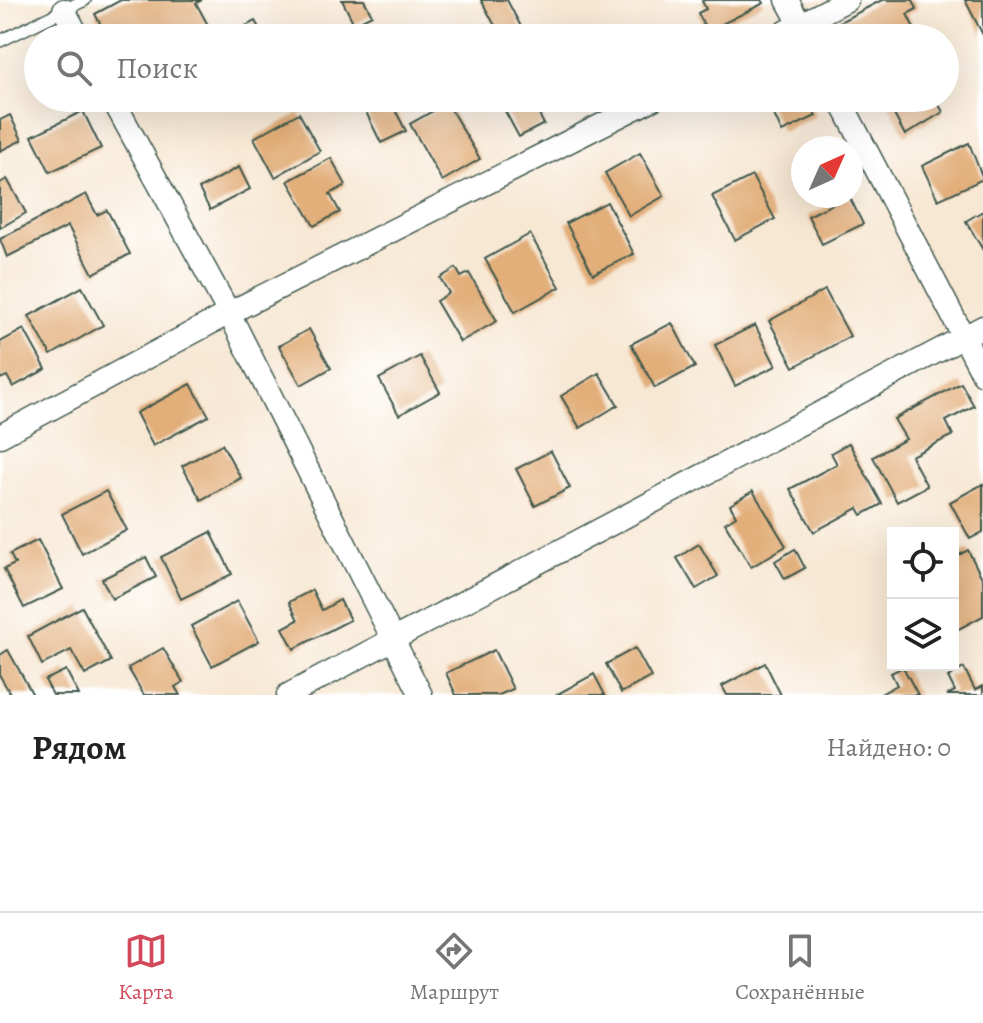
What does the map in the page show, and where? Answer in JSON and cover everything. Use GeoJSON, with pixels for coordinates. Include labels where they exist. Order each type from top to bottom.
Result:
{"type":"FeatureCollection","features":[{"type":"Feature","properties":{"kind":"street"},"geometry":{"type":"LineString","coordinates":[[787,0],[800,24]]}},
{"type":"Feature","properties":{"kind":"street"},"geometry":{"type":"LineString","coordinates":[[814,24],[847,0]]}},
{"type":"Feature","properties":{"kind":"street"},"geometry":{"type":"LineString","coordinates":[[64,10],[72,24]]}},
{"type":"Feature","properties":{"kind":"street"},"geometry":{"type":"LineString","coordinates":[[120,112],[229,313],[421,695]]}},
{"type":"Feature","properties":{"kind":"street"},"geometry":{"type":"LineString","coordinates":[[0,436],[229,313],[627,112]]}},
{"type":"Feature","properties":{"kind":"street"},"geometry":{"type":"LineString","coordinates":[[847,112],[973,332],[983,374]]}},
{"type":"Feature","properties":{"kind":"street"},"geometry":{"type":"LineString","coordinates":[[288,695],[390,638],[973,332]]}},
{"type":"Feature","properties":{"kind":"lane"},"geometry":{"type":"LineString","coordinates":[[35,24],[85,0]]}},
{"type":"Feature","properties":{"kind":"lane"},"geometry":{"type":"LineString","coordinates":[[0,41],[24,29]]}},
{"type":"Feature","properties":{"kind":"building"},"geometry":{"type":"Polygon","coordinates":[[[121,0],[202,0],[196,3],[207,24],[100,24],[95,14],[121,0]]]}},
{"type":"Feature","properties":{"kind":"building"},"geometry":{"type":"Polygon","coordinates":[[[342,0],[364,0],[372,15],[354,24],[342,0]]]}},
{"type":"Feature","properties":{"kind":"building"},"geometry":{"type":"Polygon","coordinates":[[[481,0],[507,0],[520,24],[494,24],[481,0]]]}},
{"type":"Feature","properties":{"kind":"building"},"geometry":{"type":"Polygon","coordinates":[[[762,0],[764,3],[722,24],[704,24],[698,13],[706,9],[702,1],[762,0]]]}},
{"type":"Feature","properties":{"kind":"building"},"geometry":{"type":"Polygon","coordinates":[[[882,0],[913,0],[917,9],[907,14],[912,24],[836,24],[882,0]]]}},
{"type":"Feature","properties":{"kind":"building"},"geometry":{"type":"Polygon","coordinates":[[[965,0],[983,0],[983,35],[965,0]]]}},
{"type":"Feature","properties":{"kind":"building"},"geometry":{"type":"Polygon","coordinates":[[[83,112],[101,148],[50,172],[32,136],[83,112]]]}},
{"type":"Feature","properties":{"kind":"building"},"geometry":{"type":"Polygon","coordinates":[[[366,112],[396,112],[406,131],[381,143],[366,112]]]}},
{"type":"Feature","properties":{"kind":"building"},"geometry":{"type":"Polygon","coordinates":[[[431,112],[452,112],[480,159],[442,181],[410,124],[431,112]]]}},
{"type":"Feature","properties":{"kind":"building"},"geometry":{"type":"Polygon","coordinates":[[[506,112],[538,112],[544,124],[519,137],[506,112]]]}},
{"type":"Feature","properties":{"kind":"building"},"geometry":{"type":"Polygon","coordinates":[[[773,112],[814,112],[816,116],[782,132],[773,112]]]}},
{"type":"Feature","properties":{"kind":"building"},"geometry":{"type":"Polygon","coordinates":[[[893,112],[943,112],[905,135],[893,112]]]}},
{"type":"Feature","properties":{"kind":"building"},"geometry":{"type":"Polygon","coordinates":[[[299,113],[320,151],[275,177],[254,138],[299,113]]]}},
{"type":"Feature","properties":{"kind":"building"},"geometry":{"type":"Polygon","coordinates":[[[10,115],[22,140],[0,151],[0,120],[10,115]]]}},
{"type":"Feature","properties":{"kind":"building"},"geometry":{"type":"Polygon","coordinates":[[[969,143],[983,179],[938,200],[922,166],[969,143]]]}},
{"type":"Feature","properties":{"kind":"building"},"geometry":{"type":"Polygon","coordinates":[[[640,153],[664,196],[629,216],[605,173],[640,153]]]}},
{"type":"Feature","properties":{"kind":"building"},"geometry":{"type":"Polygon","coordinates":[[[331,158],[346,185],[330,194],[340,212],[314,226],[288,181],[331,158]]]}},
{"type":"Feature","properties":{"kind":"building"},"geometry":{"type":"Polygon","coordinates":[[[239,167],[250,189],[210,210],[199,189],[239,167]]]}},
{"type":"Feature","properties":{"kind":"building"},"geometry":{"type":"Polygon","coordinates":[[[752,176],[775,219],[735,240],[712,196],[752,176]]]}},
{"type":"Feature","properties":{"kind":"building"},"geometry":{"type":"Polygon","coordinates":[[[7,179],[26,213],[0,228],[0,183],[7,179]]]}},
{"type":"Feature","properties":{"kind":"building"},"geometry":{"type":"Polygon","coordinates":[[[86,194],[97,215],[107,210],[130,254],[93,274],[68,226],[7,257],[0,239],[86,194]]]}},
{"type":"Feature","properties":{"kind":"building"},"geometry":{"type":"Polygon","coordinates":[[[607,202],[634,254],[593,274],[566,223],[607,202]]]}},
{"type":"Feature","properties":{"kind":"building"},"geometry":{"type":"Polygon","coordinates":[[[824,208],[855,208],[863,224],[822,244],[808,216],[824,208]]]}},
{"type":"Feature","properties":{"kind":"building"},"geometry":{"type":"Polygon","coordinates":[[[983,211],[983,250],[966,221],[983,211]]]}},
{"type":"Feature","properties":{"kind":"building"},"geometry":{"type":"Polygon","coordinates":[[[530,234],[560,287],[515,312],[485,259],[530,234]]]}},
{"type":"Feature","properties":{"kind":"building"},"geometry":{"type":"Polygon","coordinates":[[[456,268],[461,277],[469,273],[497,321],[460,342],[436,301],[449,293],[440,278],[456,268]]]}},
{"type":"Feature","properties":{"kind":"building"},"geometry":{"type":"Polygon","coordinates":[[[82,287],[103,325],[51,355],[29,316],[82,287]]]}},
{"type":"Feature","properties":{"kind":"building"},"geometry":{"type":"Polygon","coordinates":[[[825,290],[850,336],[794,367],[769,321],[825,290]]]}},
{"type":"Feature","properties":{"kind":"building"},"geometry":{"type":"Polygon","coordinates":[[[672,323],[695,367],[655,388],[631,344],[672,323]]]}},
{"type":"Feature","properties":{"kind":"building"},"geometry":{"type":"Polygon","coordinates":[[[755,325],[776,366],[735,386],[715,345],[755,325]]]}},
{"type":"Feature","properties":{"kind":"building"},"geometry":{"type":"Polygon","coordinates":[[[24,329],[46,369],[13,387],[7,376],[0,379],[0,342],[24,329]]]}},
{"type":"Feature","properties":{"kind":"building"},"geometry":{"type":"Polygon","coordinates":[[[309,329],[331,368],[301,385],[279,346],[309,329]]]}},
{"type":"Feature","properties":{"kind":"building"},"geometry":{"type":"Polygon","coordinates":[[[420,356],[440,392],[399,415],[379,379],[420,356]]]}},
{"type":"Feature","properties":{"kind":"building"},"geometry":{"type":"Polygon","coordinates":[[[599,373],[618,405],[580,428],[561,396],[599,373]]]}},
{"type":"Feature","properties":{"kind":"building"},"geometry":{"type":"Polygon","coordinates":[[[961,383],[974,406],[946,421],[953,435],[911,456],[927,486],[897,502],[873,457],[906,439],[894,419],[961,383]]]}},
{"type":"Feature","properties":{"kind":"building"},"geometry":{"type":"Polygon","coordinates":[[[191,384],[209,416],[153,446],[136,413],[191,384]]]}},
{"type":"Feature","properties":{"kind":"building"},"geometry":{"type":"Polygon","coordinates":[[[849,443],[882,504],[862,515],[858,508],[814,532],[790,489],[837,464],[831,453],[849,443]]]}},
{"type":"Feature","properties":{"kind":"building"},"geometry":{"type":"Polygon","coordinates":[[[222,444],[241,478],[201,500],[182,466],[222,444]]]}},
{"type":"Feature","properties":{"kind":"building"},"geometry":{"type":"Polygon","coordinates":[[[551,451],[570,488],[535,506],[516,469],[551,451]]]}},
{"type":"Feature","properties":{"kind":"building"},"geometry":{"type":"Polygon","coordinates":[[[983,484],[983,532],[970,539],[950,502],[983,484]]]}},
{"type":"Feature","properties":{"kind":"building"},"geometry":{"type":"Polygon","coordinates":[[[106,491],[127,530],[82,554],[62,514],[106,491]]]}},
{"type":"Feature","properties":{"kind":"building"},"geometry":{"type":"Polygon","coordinates":[[[753,491],[786,546],[751,567],[725,523],[736,516],[730,505],[753,491]]]}},
{"type":"Feature","properties":{"kind":"building"},"geometry":{"type":"Polygon","coordinates":[[[211,532],[232,574],[181,599],[161,557],[211,532]]]}},
{"type":"Feature","properties":{"kind":"building"},"geometry":{"type":"Polygon","coordinates":[[[38,540],[63,589],[24,608],[4,569],[15,564],[10,554],[38,540]]]}},
{"type":"Feature","properties":{"kind":"building"},"geometry":{"type":"Polygon","coordinates":[[[699,544],[718,576],[696,589],[677,558],[699,544]]]}},
{"type":"Feature","properties":{"kind":"building"},"geometry":{"type":"Polygon","coordinates":[[[795,549],[805,568],[785,579],[775,561],[795,549]]]}},
{"type":"Feature","properties":{"kind":"building"},"geometry":{"type":"Polygon","coordinates":[[[968,550],[983,580],[983,616],[959,629],[959,599],[959,555],[968,550]]]}},
{"type":"Feature","properties":{"kind":"building"},"geometry":{"type":"Polygon","coordinates":[[[146,557],[156,577],[112,599],[102,579],[146,557]]]}},
{"type":"Feature","properties":{"kind":"building"},"geometry":{"type":"Polygon","coordinates":[[[312,590],[322,610],[340,600],[350,620],[294,649],[283,628],[298,620],[289,602],[312,590]]]}},
{"type":"Feature","properties":{"kind":"building"},"geometry":{"type":"Polygon","coordinates":[[[237,601],[259,641],[212,666],[191,626],[237,601]]]}},
{"type":"Feature","properties":{"kind":"building"},"geometry":{"type":"Polygon","coordinates":[[[82,607],[111,661],[85,675],[71,650],[42,665],[28,636],[82,607]]]}},
{"type":"Feature","properties":{"kind":"building"},"geometry":{"type":"Polygon","coordinates":[[[163,648],[183,682],[175,687],[180,695],[144,695],[128,668],[163,648]]]}},
{"type":"Feature","properties":{"kind":"building"},"geometry":{"type":"Polygon","coordinates":[[[635,648],[651,677],[621,693],[606,664],[635,648]]]}},
{"type":"Feature","properties":{"kind":"building"},"geometry":{"type":"Polygon","coordinates":[[[8,650],[33,695],[11,695],[0,676],[0,655],[8,650]]]}},
{"type":"Feature","properties":{"kind":"building"},"geometry":{"type":"Polygon","coordinates":[[[494,650],[513,689],[499,695],[456,695],[446,673],[494,650]]]}},
{"type":"Feature","properties":{"kind":"building"},"geometry":{"type":"Polygon","coordinates":[[[765,663],[781,695],[727,695],[722,686],[765,663]]]}},
{"type":"Feature","properties":{"kind":"building"},"geometry":{"type":"Polygon","coordinates":[[[964,668],[975,690],[983,686],[983,695],[947,695],[955,691],[948,677],[964,668]]]}},
{"type":"Feature","properties":{"kind":"building"},"geometry":{"type":"Polygon","coordinates":[[[66,670],[79,695],[53,695],[45,680],[66,670]]]}},
{"type":"Feature","properties":{"kind":"building"},"geometry":{"type":"Polygon","coordinates":[[[905,671],[918,695],[879,695],[897,685],[891,673],[905,671]]]}},
{"type":"Feature","properties":{"kind":"building"},"geometry":{"type":"Polygon","coordinates":[[[594,674],[605,695],[556,695],[594,674]]]}}]}
